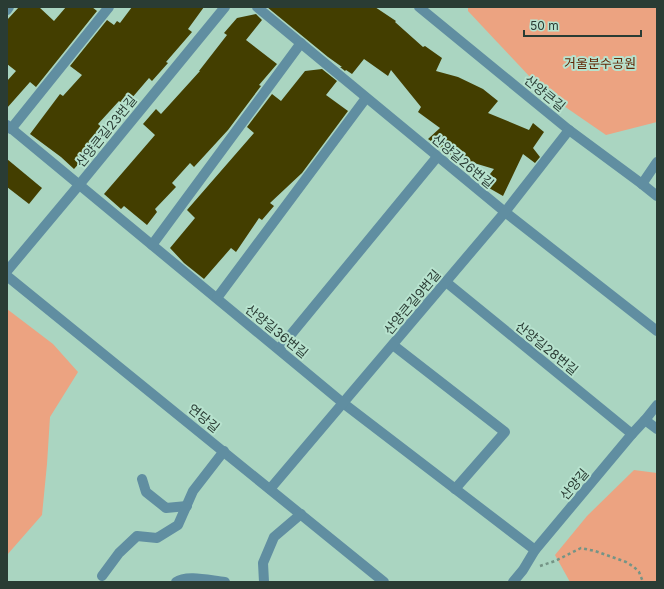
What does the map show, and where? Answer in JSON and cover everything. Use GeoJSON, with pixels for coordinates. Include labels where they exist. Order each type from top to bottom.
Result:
{"type":"FeatureCollection","features":[{"type":"Feature","properties":{"kind":"street"},"geometry":{"type":"LineString","coordinates":[[9,127],[108,7]]}},
{"type":"Feature","properties":{"kind":"street","name":"산양큰길23번길"},"geometry":{"type":"LineString","coordinates":[[7,271],[225,7]]}},
{"type":"Feature","properties":{"kind":"street","name":"산양길26번길"},"geometry":{"type":"LineString","coordinates":[[257,7],[505,212],[657,331]]}},
{"type":"Feature","properties":{"kind":"street","name":"산양큰길"},"geometry":{"type":"LineString","coordinates":[[420,7],[569,130],[657,196]]}},
{"type":"Feature","properties":{"kind":"street"},"geometry":{"type":"LineString","coordinates":[[152,244],[301,44]]}},
{"type":"Feature","properties":{"kind":"street"},"geometry":{"type":"LineString","coordinates":[[217,298],[366,98]]}},
{"type":"Feature","properties":{"kind":"street","name":"산양길36번길"},"geometry":{"type":"LineString","coordinates":[[9,127],[343,403],[535,550]]}},
{"type":"Feature","properties":{"kind":"street","name":"산양큰길9번길"},"geometry":{"type":"LineString","coordinates":[[270,489],[505,212],[569,130]]}},
{"type":"Feature","properties":{"kind":"street"},"geometry":{"type":"LineString","coordinates":[[279,350],[438,157]]}},
{"type":"Feature","properties":{"kind":"street"},"geometry":{"type":"LineString","coordinates":[[642,184],[657,162]]}},
{"type":"Feature","properties":{"kind":"street","name":"연당길"},"geometry":{"type":"LineString","coordinates":[[7,276],[384,582]]}},
{"type":"Feature","properties":{"kind":"street","name":"산양길28번길"},"geometry":{"type":"LineString","coordinates":[[446,282],[632,434]]}},
{"type":"Feature","properties":{"kind":"street"},"geometry":{"type":"LineString","coordinates":[[393,345],[505,432],[455,489]]}},
{"type":"Feature","properties":{"kind":"street","name":"산양길"},"geometry":{"type":"LineString","coordinates":[[512,582],[535,550],[632,434],[646,420],[657,405]]}},
{"type":"Feature","properties":{"kind":"street"},"geometry":{"type":"LineString","coordinates":[[646,420],[657,429]]}},
{"type":"Feature","properties":{"kind":"street"},"geometry":{"type":"LineString","coordinates":[[102,576],[119,553],[137,536],[157,538],[178,525],[193,491],[224,451]]}},
{"type":"Feature","properties":{"kind":"street"},"geometry":{"type":"LineString","coordinates":[[142,479],[146,492],[166,508],[186,506]]}},
{"type":"Feature","properties":{"kind":"street"},"geometry":{"type":"LineString","coordinates":[[264,582],[263,563],[274,537],[301,514]]}},
{"type":"Feature","properties":{"kind":"street"},"geometry":{"type":"LineString","coordinates":[[176,582],[178,580],[189,578],[225,582]]}},
{"type":"Feature","properties":{"kind":"path"},"geometry":{"type":"LineString","coordinates":[[522,570],[555,561],[581,548],[595,551],[626,562],[639,572],[643,582]]}},
{"type":"Feature","properties":{"kind":"green space","name":"거울분수공원"},"geometry":{"type":"Polygon","coordinates":[[[468,7],[657,7],[657,122],[606,135],[545,93],[468,11],[468,7]]]}},
{"type":"Feature","properties":{"kind":"green space"},"geometry":{"type":"Polygon","coordinates":[[[7,309],[53,344],[78,372],[50,417],[42,515],[7,555],[7,309]]]}},
{"type":"Feature","properties":{"kind":"green space"},"geometry":{"type":"Polygon","coordinates":[[[634,470],[657,473],[657,582],[570,582],[555,555],[587,516],[634,470]]]}},
{"type":"Feature","properties":{"kind":"building"},"geometry":{"type":"Polygon","coordinates":[[[19,7],[39,7],[54,21],[66,7],[92,7],[97,11],[36,87],[30,82],[7,108],[7,81],[16,71],[7,64],[7,20],[19,7]]]}},
{"type":"Feature","properties":{"kind":"building"},"geometry":{"type":"Polygon","coordinates":[[[132,7],[204,7],[188,29],[192,32],[152,81],[149,78],[125,106],[119,101],[98,124],[107,132],[74,169],[61,157],[30,134],[60,94],[63,96],[82,75],[70,66],[107,20],[114,25],[117,21],[120,23],[132,7]]]}},
{"type":"Feature","properties":{"kind":"building"},"geometry":{"type":"Polygon","coordinates":[[[267,7],[375,7],[396,21],[395,22],[423,47],[425,46],[442,58],[436,71],[458,77],[483,89],[498,101],[488,113],[529,130],[533,123],[544,132],[533,148],[540,157],[535,163],[523,154],[503,196],[482,184],[494,169],[454,157],[428,139],[440,128],[418,112],[421,107],[391,70],[388,76],[364,59],[352,74],[346,70],[345,71],[267,7]]]}},
{"type":"Feature","properties":{"kind":"building"},"geometry":{"type":"Polygon","coordinates":[[[256,14],[262,20],[246,40],[277,64],[259,85],[261,86],[228,130],[194,167],[190,163],[172,183],[176,187],[155,209],[157,212],[147,225],[124,206],[121,209],[104,194],[155,135],[143,124],[156,109],[161,114],[200,71],[227,35],[224,33],[237,18],[256,14]]]}},
{"type":"Feature","properties":{"kind":"building"},"geometry":{"type":"Polygon","coordinates":[[[322,69],[337,81],[326,95],[348,111],[302,173],[270,203],[274,206],[262,220],[259,218],[236,252],[231,248],[204,279],[184,263],[170,248],[195,218],[187,210],[254,133],[247,127],[272,94],[281,101],[305,71],[322,69]]]}},
{"type":"Feature","properties":{"kind":"building"},"geometry":{"type":"Polygon","coordinates":[[[7,159],[42,188],[29,204],[7,187],[7,159]]]}}]}
